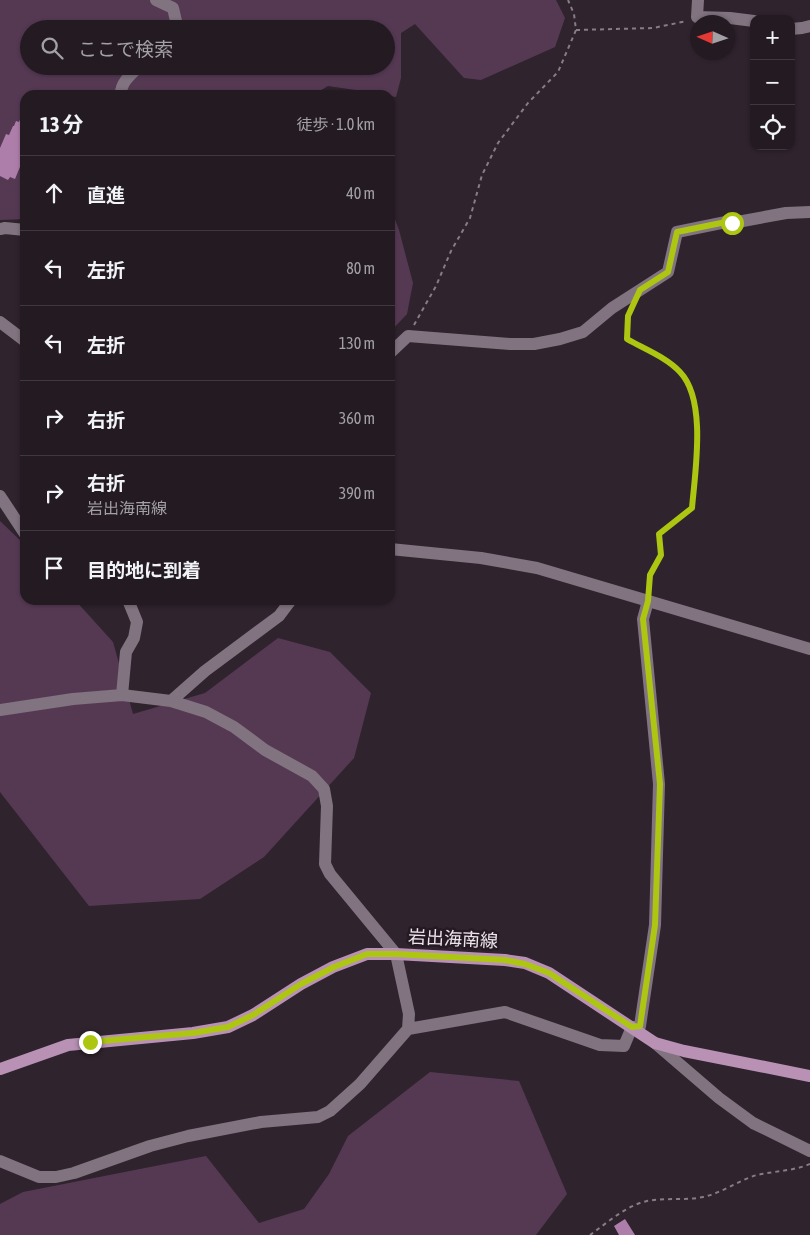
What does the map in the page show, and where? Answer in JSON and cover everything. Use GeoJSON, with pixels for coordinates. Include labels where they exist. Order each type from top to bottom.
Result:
{"type":"FeatureCollection","features":[{"type":"Feature","properties":{"kind":"main road","name":"岩出海南線"},"geometry":{"type":"LineString","coordinates":[[0,1069],[68,1045],[193,1033],[228,1027],[253,1015],[301,984],[334,967],[367,954],[396,954],[505,960],[525,964],[549,973],[655,1043],[684,1051],[810,1076]]}},
{"type":"Feature","properties":{"kind":"street"},"geometry":{"type":"LineString","coordinates":[[156,0],[173,8],[176,20]]}},
{"type":"Feature","properties":{"kind":"street"},"geometry":{"type":"LineString","coordinates":[[698,0],[698,15]]}},
{"type":"Feature","properties":{"kind":"street"},"geometry":{"type":"LineString","coordinates":[[735,19],[750,20]]}},
{"type":"Feature","properties":{"kind":"street"},"geometry":{"type":"LineString","coordinates":[[795,28],[810,26]]}},
{"type":"Feature","properties":{"kind":"street"},"geometry":{"type":"LineString","coordinates":[[120,90],[130,75]]}},
{"type":"Feature","properties":{"kind":"street"},"geometry":{"type":"LineString","coordinates":[[395,348],[408,336],[510,344],[534,344],[583,332],[612,308],[668,272],[677,232],[726,222],[732,223],[786,213],[810,212]]}},
{"type":"Feature","properties":{"kind":"street"},"geometry":{"type":"LineString","coordinates":[[0,229],[20,230]]}},
{"type":"Feature","properties":{"kind":"street"},"geometry":{"type":"LineString","coordinates":[[0,322],[20,337]]}},
{"type":"Feature","properties":{"kind":"street"},"geometry":{"type":"LineString","coordinates":[[0,496],[20,526]]}},
{"type":"Feature","properties":{"kind":"street"},"geometry":{"type":"LineString","coordinates":[[395,549],[482,558],[537,568],[810,649]]}},
{"type":"Feature","properties":{"kind":"street"},"geometry":{"type":"LineString","coordinates":[[408,1029],[505,1012],[600,1045],[624,1046],[632,1027],[640,1026],[655,916],[660,784],[643,619],[648,601]]}},
{"type":"Feature","properties":{"kind":"street"},"geometry":{"type":"LineString","coordinates":[[122,694],[126,652],[134,638],[137,622],[130,605]]}},
{"type":"Feature","properties":{"kind":"street"},"geometry":{"type":"LineString","coordinates":[[171,701],[217,662],[278,616],[287,605]]}},
{"type":"Feature","properties":{"kind":"street"},"geometry":{"type":"LineString","coordinates":[[0,710],[122,694],[171,701],[206,712],[234,727],[265,750],[312,776],[324,789],[327,806],[325,864],[330,874],[396,954],[409,1014],[408,1029],[360,1084],[330,1111],[318,1117],[261,1122],[188,1136],[150,1146],[74,1173],[56,1177],[39,1177],[0,1161]]}},
{"type":"Feature","properties":{"kind":"street"},"geometry":{"type":"LineString","coordinates":[[655,1043],[719,1098],[753,1123],[810,1151]]}},
{"type":"Feature","properties":{"kind":"path"},"geometry":{"type":"LineString","coordinates":[[408,336],[436,286],[451,251],[470,218],[482,175],[498,144],[528,104],[558,72],[576,30],[574,14],[568,0]]}},
{"type":"Feature","properties":{"kind":"path"},"geometry":{"type":"LineString","coordinates":[[576,30],[653,28],[681,23],[690,19]]}},
{"type":"Feature","properties":{"kind":"path"},"geometry":{"type":"LineString","coordinates":[[632,308],[628,316],[627,339],[668,362],[681,373],[690,388],[696,414],[698,444],[692,508],[659,534],[661,555],[650,575],[648,601]]}},
{"type":"Feature","properties":{"kind":"path"},"geometry":{"type":"LineString","coordinates":[[590,1235],[636,1204],[650,1200],[686,1200],[705,1196],[756,1176],[810,1164]]}},
{"type":"Feature","properties":{"kind":"shaded area"},"geometry":{"type":"Polygon","coordinates":[[[0,0],[556,0],[565,18],[555,47],[481,80],[464,78],[415,24],[401,33],[401,78],[396,97],[395,90],[356,90],[328,86],[321,90],[20,90],[20,219],[0,220],[0,0]]]}},
{"type":"Feature","properties":{"kind":"shaded area"},"geometry":{"type":"Polygon","coordinates":[[[395,219],[413,283],[407,314],[395,327],[395,219]]]}},
{"type":"Feature","properties":{"kind":"shaded area"},"geometry":{"type":"Polygon","coordinates":[[[0,521],[20,540],[20,605],[80,605],[113,642],[133,714],[205,693],[278,638],[330,652],[371,693],[354,758],[264,857],[200,899],[89,906],[0,792],[0,521]]]}},
{"type":"Feature","properties":{"kind":"shaded area"},"geometry":{"type":"Polygon","coordinates":[[[430,1072],[519,1081],[567,1194],[536,1235],[0,1235],[0,1204],[23,1192],[206,1156],[259,1223],[304,1209],[329,1174],[348,1136],[430,1072]]]}},
{"type":"Feature","properties":{"kind":"building"},"geometry":{"type":"Polygon","coordinates":[[[20,120],[20,167],[15,179],[10,177],[8,180],[0,176],[0,148],[6,134],[9,135],[16,121],[19,122],[20,120]]]}},
{"type":"Feature","properties":{"kind":"building"},"geometry":{"type":"Polygon","coordinates":[[[625,1219],[635,1235],[619,1235],[614,1226],[625,1219]]]}},
{"type":"Feature","properties":{"kind":"route"},"geometry":{"type":"LineString","coordinates":[[90,1042],[193,1033],[228,1027],[253,1015],[301,984],[334,967],[367,954],[429,954],[505,960],[525,964],[549,973],[632,1027],[640,1026],[655,925],[660,784],[643,619],[648,601],[650,575],[661,555],[659,534],[692,508],[698,444],[696,414],[690,388],[681,373],[668,362],[627,339],[628,316],[640,290],[668,272],[677,232],[726,222],[732,223]]}}]}
